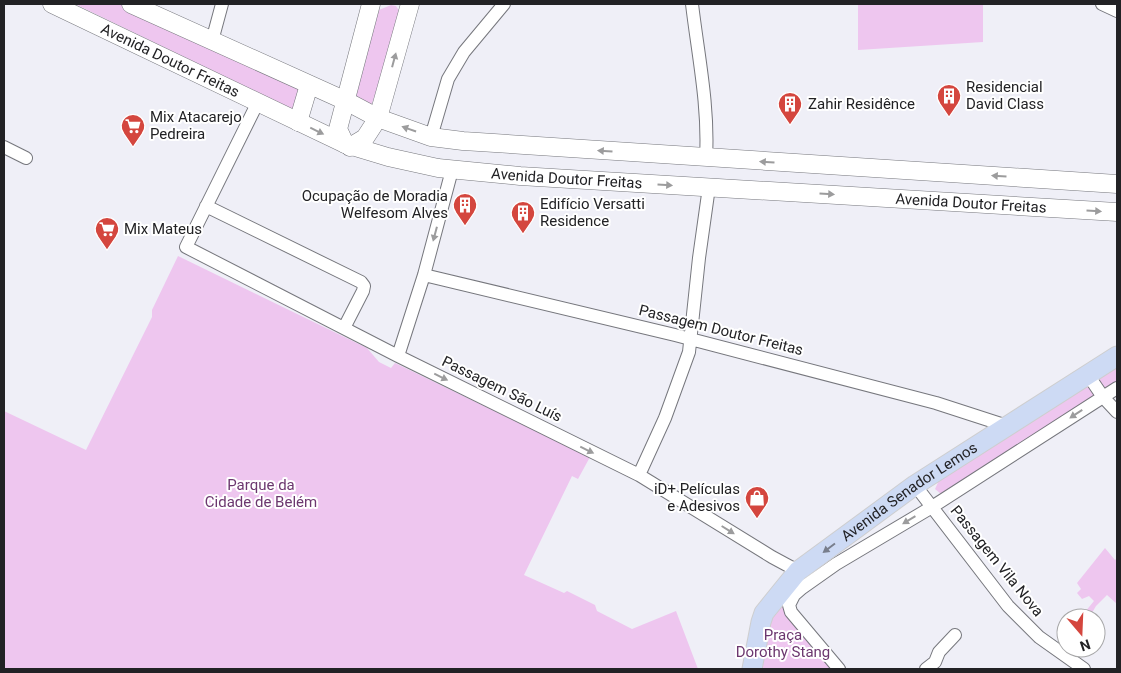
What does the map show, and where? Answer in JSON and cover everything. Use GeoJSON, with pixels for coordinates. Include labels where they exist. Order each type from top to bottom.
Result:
{"type":"FeatureCollection","features":[{"type":"Feature","properties":{"kind":"main road","name":"Avenida Doutor Freitas"},"geometry":{"type":"LineString","coordinates":[[52,4],[347,145],[388,157],[452,170],[520,176],[1117,212]]}},
{"type":"Feature","properties":{"kind":"main road","name":"Avenida Doutor Freitas"},"geometry":{"type":"LineString","coordinates":[[131,4],[346,101],[378,118],[431,137],[462,141],[706,158],[1117,184]]}},
{"type":"Feature","properties":{"kind":"main road"},"geometry":{"type":"LineString","coordinates":[[401,4],[404,21]]}},
{"type":"Feature","properties":{"kind":"main road"},"geometry":{"type":"LineString","coordinates":[[372,6],[338,129],[347,145],[365,138],[378,118],[410,4]]}},
{"type":"Feature","properties":{"kind":"main road"},"geometry":{"type":"LineString","coordinates":[[298,122],[309,85]]}},
{"type":"Feature","properties":{"kind":"main road"},"geometry":{"type":"LineString","coordinates":[[1019,206],[1023,201],[1026,190],[1024,178]]}},
{"type":"Feature","properties":{"kind":"main road"},"geometry":{"type":"LineString","coordinates":[[1069,209],[1066,196],[1071,181]]}},
{"type":"Feature","properties":{"kind":"main road","name":"Avenida Senador Lemos"},"geometry":{"type":"LineString","coordinates":[[752,669],[764,613],[798,571],[915,485],[1117,356]]}},
{"type":"Feature","properties":{"kind":"street"},"geometry":{"type":"LineString","coordinates":[[212,41],[222,4]]}},
{"type":"Feature","properties":{"kind":"street"},"geometry":{"type":"LineString","coordinates":[[431,137],[448,79],[464,52],[504,4]]}},
{"type":"Feature","properties":{"kind":"street"},"geometry":{"type":"LineString","coordinates":[[692,4],[706,106],[706,158]]}},
{"type":"Feature","properties":{"kind":"street"},"geometry":{"type":"LineString","coordinates":[[1102,4],[1117,10]]}},
{"type":"Feature","properties":{"kind":"street"},"geometry":{"type":"LineString","coordinates":[[258,102],[206,206],[361,282],[364,286],[363,291],[344,328]]}},
{"type":"Feature","properties":{"kind":"street"},"geometry":{"type":"LineString","coordinates":[[4,147],[26,158]]}},
{"type":"Feature","properties":{"kind":"street"},"geometry":{"type":"LineString","coordinates":[[398,356],[424,275],[452,170]]}},
{"type":"Feature","properties":{"kind":"street"},"geometry":{"type":"LineString","coordinates":[[639,475],[665,418],[689,352],[709,187]]}},
{"type":"Feature","properties":{"kind":"street","name":"Passagem São Luís"},"geometry":{"type":"LineString","coordinates":[[206,206],[186,247],[398,356],[639,475],[798,571]]}},
{"type":"Feature","properties":{"kind":"street","name":"Passagem Doutor Freitas"},"geometry":{"type":"LineString","coordinates":[[424,275],[691,339],[936,403],[1007,426]]}},
{"type":"Feature","properties":{"kind":"street"},"geometry":{"type":"LineString","coordinates":[[1088,375],[1103,397],[1117,412]]}},
{"type":"Feature","properties":{"kind":"street","name":"Avenida Senador Lemos"},"geometry":{"type":"LineString","coordinates":[[839,669],[797,622],[791,612],[789,604],[798,592],[836,564],[932,507],[1117,388]]}},
{"type":"Feature","properties":{"kind":"street","name":"Passagem Vila Nova"},"geometry":{"type":"LineString","coordinates":[[915,485],[1008,606],[1039,637],[1084,669]]}},
{"type":"Feature","properties":{"kind":"street"},"geometry":{"type":"LineString","coordinates":[[926,669],[935,662],[940,652],[955,636]]}},
{"type":"Feature","properties":{"kind":"green space"},"geometry":{"type":"Polygon","coordinates":[[[75,4],[123,4],[305,87],[295,111],[75,4]]]}},
{"type":"Feature","properties":{"kind":"green space"},"geometry":{"type":"Polygon","coordinates":[[[858,4],[983,4],[983,42],[858,50],[858,4]]]}},
{"type":"Feature","properties":{"kind":"green space"},"geometry":{"type":"Polygon","coordinates":[[[391,5],[396,6],[400,12],[400,24],[371,106],[354,98],[379,10],[391,5]]]}},
{"type":"Feature","properties":{"kind":"green space","name":"Parque da Cidade de Belém"},"geometry":{"type":"Polygon","coordinates":[[[178,256],[367,348],[379,362],[391,368],[395,363],[590,457],[578,479],[572,476],[524,575],[564,593],[567,591],[595,605],[597,611],[632,629],[676,611],[698,669],[4,669],[4,411],[86,450],[152,317],[152,310],[178,256]]]}},
{"type":"Feature","properties":{"kind":"green space"},"geometry":{"type":"Polygon","coordinates":[[[1117,361],[1117,382],[941,494],[935,489],[942,474],[1117,361]]]}},
{"type":"Feature","properties":{"kind":"green space"},"geometry":{"type":"Polygon","coordinates":[[[1105,548],[1115,560],[1117,558],[1117,604],[1107,595],[1095,608],[1088,608],[1094,601],[1089,596],[1082,599],[1077,593],[1081,589],[1077,583],[1105,548]]]}},
{"type":"Feature","properties":{"kind":"green space","name":"Praça Dorothy Stang"},"geometry":{"type":"Polygon","coordinates":[[[778,594],[839,669],[752,669],[778,594]]]}},
{"type":"Feature","properties":{"kind":"place","name":"Residencial David Class"},"geometry":{"type":"Point","coordinates":[949,117]}},
{"type":"Feature","properties":{"kind":"place","name":"Zahir Residênce"},"geometry":{"type":"Point","coordinates":[790,125]}},
{"type":"Feature","properties":{"kind":"place","name":"Mix Atacarejo Pedreira"},"geometry":{"type":"Point","coordinates":[133,147]}},
{"type":"Feature","properties":{"kind":"place","name":"Ocupação de Moradia Welfesom Alves"},"geometry":{"type":"Point","coordinates":[465,226]}},
{"type":"Feature","properties":{"kind":"place","name":"Edifício Versatti Residence"},"geometry":{"type":"Point","coordinates":[523,234]}},
{"type":"Feature","properties":{"kind":"place","name":"Mix Mateus"},"geometry":{"type":"Point","coordinates":[107,250]}},
{"type":"Feature","properties":{"kind":"place","name":"iD+ Películas e Adesivos"},"geometry":{"type":"Point","coordinates":[757,519]}}]}
